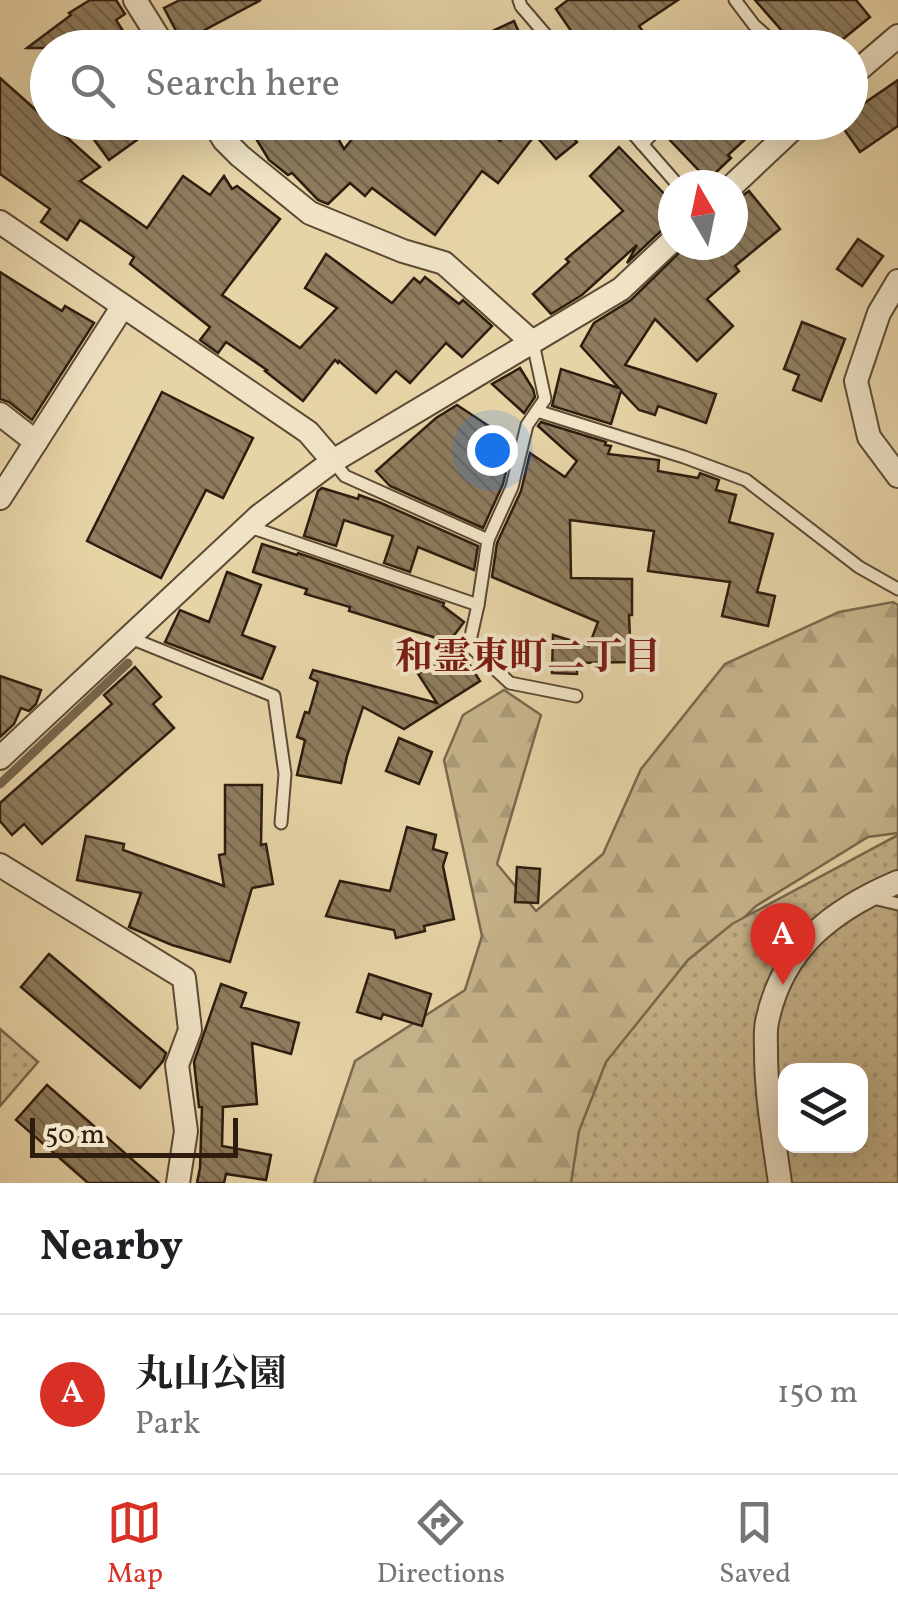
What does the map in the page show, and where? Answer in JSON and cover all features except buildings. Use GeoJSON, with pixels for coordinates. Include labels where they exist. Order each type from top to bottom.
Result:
{"type":"FeatureCollection","features":[{"type":"Feature","properties":{"kind":"street"},"geometry":{"type":"LineString","coordinates":[[135,0],[154,30]]}},
{"type":"Feature","properties":{"kind":"street"},"geometry":{"type":"LineString","coordinates":[[868,61],[898,36]]}},
{"type":"Feature","properties":{"kind":"street"},"geometry":{"type":"LineString","coordinates":[[224,140],[310,213],[403,251],[444,263],[532,342]]}},
{"type":"Feature","properties":{"kind":"street"},"geometry":{"type":"LineString","coordinates":[[748,171],[781,140]]}},
{"type":"Feature","properties":{"kind":"street"},"geometry":{"type":"LineString","coordinates":[[0,222],[308,432],[332,461]]}},
{"type":"Feature","properties":{"kind":"street"},"geometry":{"type":"LineString","coordinates":[[0,758],[247,526],[332,461],[621,288],[658,254]]}},
{"type":"Feature","properties":{"kind":"street"},"geometry":{"type":"LineString","coordinates":[[898,282],[879,313],[856,380],[869,437],[898,476]]}},
{"type":"Feature","properties":{"kind":"street"},"geometry":{"type":"LineString","coordinates":[[0,498],[123,306]]}},
{"type":"Feature","properties":{"kind":"street"},"geometry":{"type":"LineString","coordinates":[[0,414],[36,442]]}},
{"type":"Feature","properties":{"kind":"street"},"geometry":{"type":"LineString","coordinates":[[0,865],[184,978],[190,1030],[177,1065],[186,1131],[178,1183]]}},
{"type":"Feature","properties":{"kind":"street"},"geometry":{"type":"LineString","coordinates":[[780,1183],[766,1083],[766,1024],[782,973],[814,930],[864,896],[898,882]]}},
{"type":"Feature","properties":{"kind":"lane"},"geometry":{"type":"LineString","coordinates":[[519,0],[542,30]]}},
{"type":"Feature","properties":{"kind":"lane"},"geometry":{"type":"LineString","coordinates":[[736,0],[760,30]]}},
{"type":"Feature","properties":{"kind":"lane"},"geometry":{"type":"LineString","coordinates":[[639,140],[665,170]]}},
{"type":"Feature","properties":{"kind":"lane"},"geometry":{"type":"LineString","coordinates":[[642,144],[646,140]]}},
{"type":"Feature","properties":{"kind":"lane"},"geometry":{"type":"LineString","coordinates":[[532,342],[545,399],[527,425],[512,487],[488,540],[469,644],[510,683],[576,696]]}},
{"type":"Feature","properties":{"kind":"lane"},"geometry":{"type":"LineString","coordinates":[[537,410],[684,456],[746,480],[845,557],[898,590]]}},
{"type":"Feature","properties":{"kind":"lane"},"geometry":{"type":"LineString","coordinates":[[332,461],[345,476],[488,540]]}},
{"type":"Feature","properties":{"kind":"lane"},"geometry":{"type":"LineString","coordinates":[[247,526],[478,604]]}},
{"type":"Feature","properties":{"kind":"lane"},"geometry":{"type":"LineString","coordinates":[[127,637],[274,696],[285,774],[282,823]]}},
{"type":"Feature","properties":{"kind":"lane"},"geometry":{"type":"LineString","coordinates":[[864,896],[898,904]]}},
{"type":"Feature","properties":{"kind":"green space"},"geometry":{"type":"Polygon","coordinates":[[[893,602],[898,605],[898,833],[868,837],[756,906],[679,981],[648,1183],[314,1183],[355,1061],[465,990],[482,936],[444,760],[463,715],[504,690],[541,715],[497,864],[536,911],[603,854],[641,769],[725,664],[839,612],[893,602]]]}},
{"type":"Feature","properties":{"kind":"green space"},"geometry":{"type":"Polygon","coordinates":[[[898,835],[898,1183],[571,1183],[579,1131],[606,1062],[688,960],[732,924],[898,835]]]}},
{"type":"Feature","properties":{"kind":"green space"},"geometry":{"type":"Polygon","coordinates":[[[0,1029],[38,1062],[0,1106],[0,1029]]]}},
{"type":"Feature","properties":{"kind":"waterway"},"geometry":{"type":"LineString","coordinates":[[0,784],[128,663]]}},
{"type":"Feature","properties":{"kind":"place","name":"丸山公園"},"geometry":{"type":"Point","coordinates":[783,985]}},
{"type":"Feature","properties":{"kind":"district","name":"和霊東町二丁目"},"geometry":{"type":"Point","coordinates":[528,659]}}]}
